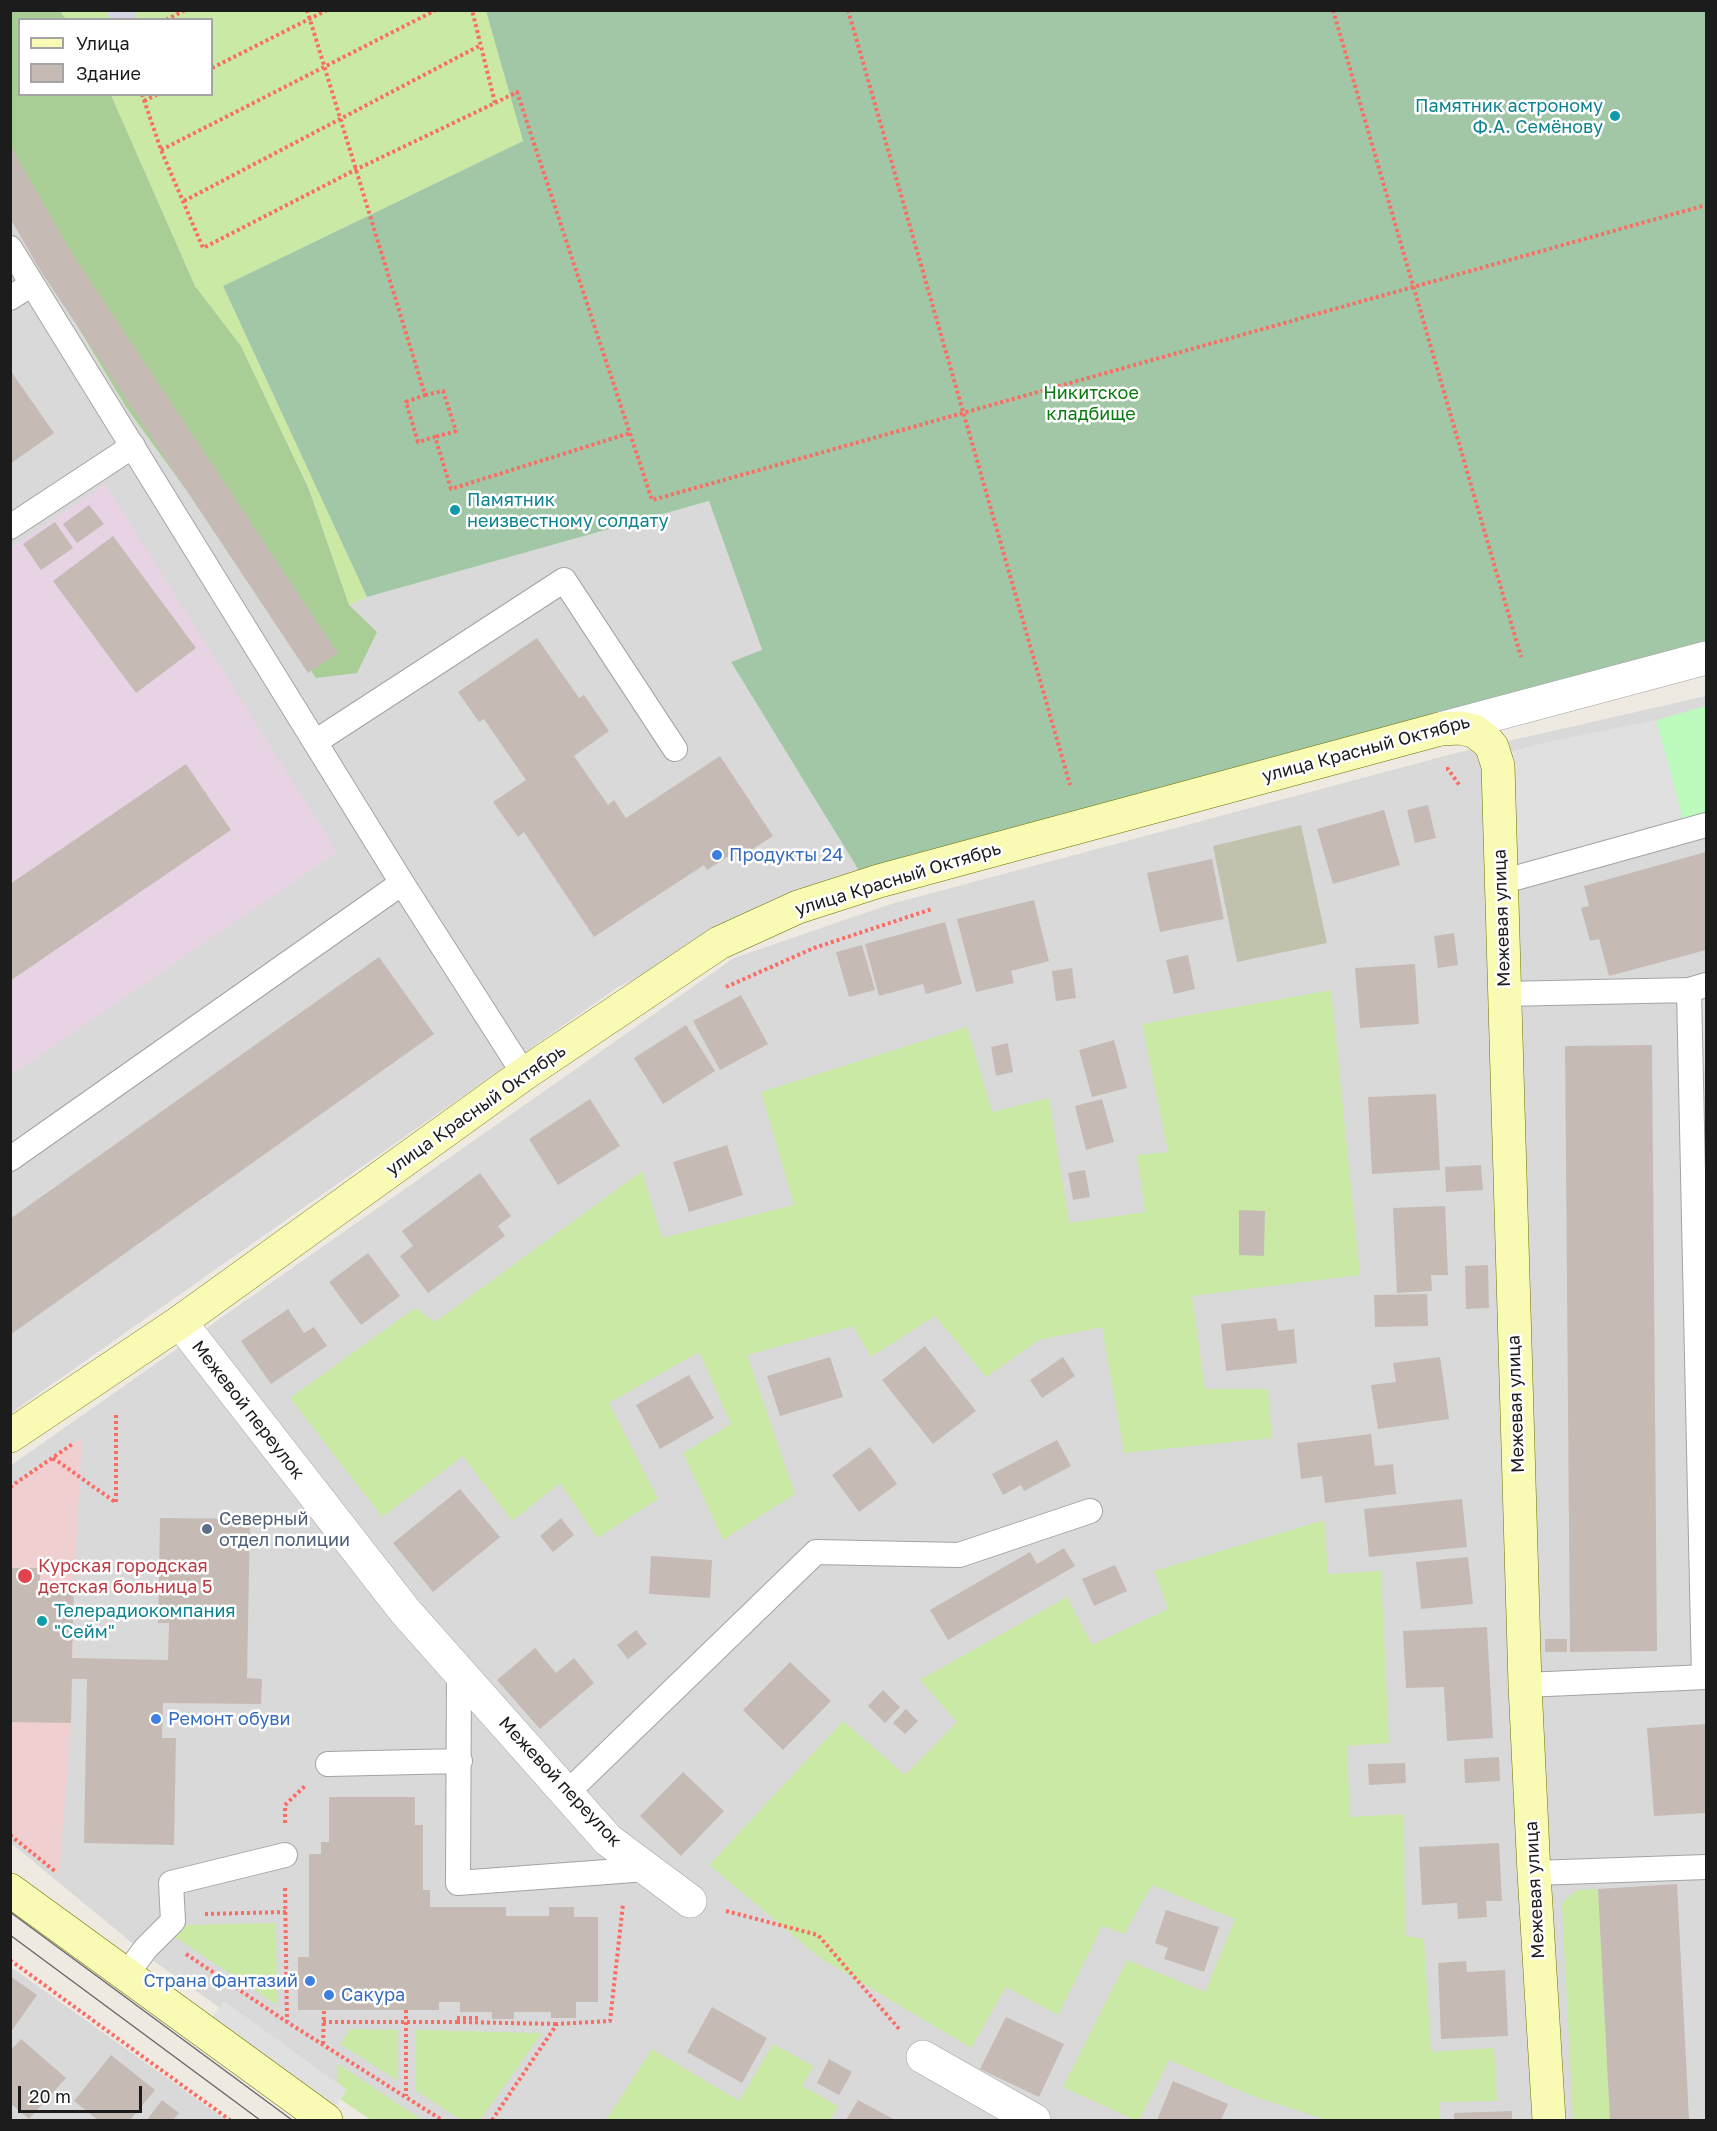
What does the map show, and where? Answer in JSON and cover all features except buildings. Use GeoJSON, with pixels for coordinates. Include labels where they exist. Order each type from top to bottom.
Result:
{"type":"FeatureCollection","features":[{"type":"Feature","properties":{"kind":"main road","name":"Межевая улица"},"geometry":{"type":"LineString","coordinates":[[1440,729],[1460,728],[1473,731],[1485,740],[1498,766],[1525,1685],[1549,2121]]}},
{"type":"Feature","properties":{"kind":"main road","name":"улица Красный Октябрь"},"geometry":{"type":"LineString","coordinates":[[10,1436],[180,1322],[524,1074],[719,943],[798,907],[879,881],[1440,729]]}},
{"type":"Feature","properties":{"kind":"main road"},"geometry":{"type":"LineString","coordinates":[[10,1890],[326,2121]]}},
{"type":"Feature","properties":{"kind":"street","name":"улица Красный Октябрь"},"geometry":{"type":"LineString","coordinates":[[1440,729],[1707,658]]}},
{"type":"Feature","properties":{"kind":"street","name":"Межевой переулок"},"geometry":{"type":"LineString","coordinates":[[180,1322],[405,1611],[637,1870],[690,1901]]}},
{"type":"Feature","properties":{"kind":"street"},"geometry":{"type":"LineString","coordinates":[[923,2057],[1034,2121]]}},
{"type":"Feature","properties":{"kind":"lane"},"geometry":{"type":"LineString","coordinates":[[10,248],[402,883],[524,1074]]}},
{"type":"Feature","properties":{"kind":"lane"},"geometry":{"type":"LineString","coordinates":[[10,298],[33,284]]}},
{"type":"Feature","properties":{"kind":"lane"},"geometry":{"type":"LineString","coordinates":[[10,527],[133,446]]}},
{"type":"Feature","properties":{"kind":"lane"},"geometry":{"type":"LineString","coordinates":[[315,742],[564,580],[675,749]]}},
{"type":"Feature","properties":{"kind":"lane"},"geometry":{"type":"LineString","coordinates":[[1501,882],[1707,825]]}},
{"type":"Feature","properties":{"kind":"lane"},"geometry":{"type":"LineString","coordinates":[[10,1159],[402,883]]}},
{"type":"Feature","properties":{"kind":"lane"},"geometry":{"type":"LineString","coordinates":[[1504,994],[1698,987],[1705,1677],[1525,1685]]}},
{"type":"Feature","properties":{"kind":"lane"},"geometry":{"type":"LineString","coordinates":[[567,1793],[816,1552],[959,1555],[1090,1511]]}},
{"type":"Feature","properties":{"kind":"lane"},"geometry":{"type":"LineString","coordinates":[[459,1671],[458,1883],[637,1870]]}},
{"type":"Feature","properties":{"kind":"lane"},"geometry":{"type":"LineString","coordinates":[[328,1764],[460,1761]]}},
{"type":"Feature","properties":{"kind":"lane"},"geometry":{"type":"LineString","coordinates":[[126,1975],[146,1948],[173,1921],[171,1883],[285,1855]]}},
{"type":"Feature","properties":{"kind":"lane"},"geometry":{"type":"LineString","coordinates":[[1534,1873],[1707,1867]]}},
{"type":"Feature","properties":{"kind":"path"},"geometry":{"type":"LineString","coordinates":[[170,18],[185,10]]}},
{"type":"Feature","properties":{"kind":"path"},"geometry":{"type":"LineString","coordinates":[[307,10],[425,395]]}},
{"type":"Feature","properties":{"kind":"path"},"geometry":{"type":"LineString","coordinates":[[213,68],[327,10]]}},
{"type":"Feature","properties":{"kind":"path"},"geometry":{"type":"LineString","coordinates":[[161,150],[436,10]]}},
{"type":"Feature","properties":{"kind":"path"},"geometry":{"type":"LineString","coordinates":[[472,10],[495,103]]}},
{"type":"Feature","properties":{"kind":"path"},"geometry":{"type":"LineString","coordinates":[[848,10],[1070,785]]}},
{"type":"Feature","properties":{"kind":"path"},"geometry":{"type":"LineString","coordinates":[[1333,10],[1521,657]]}},
{"type":"Feature","properties":{"kind":"path"},"geometry":{"type":"LineString","coordinates":[[184,201],[481,45]]}},
{"type":"Feature","properties":{"kind":"path"},"geometry":{"type":"LineString","coordinates":[[143,96],[161,150],[203,248],[517,92],[652,500],[1707,205]]}},
{"type":"Feature","properties":{"kind":"path"},"geometry":{"type":"LineString","coordinates":[[144,101],[154,96]]}},
{"type":"Feature","properties":{"kind":"path"},"geometry":{"type":"LineString","coordinates":[[443,390],[456,431],[418,442],[406,402],[425,395],[443,390]]}},
{"type":"Feature","properties":{"kind":"path"},"geometry":{"type":"LineString","coordinates":[[435,437],[451,489],[630,433]]}},
{"type":"Feature","properties":{"kind":"path"},"geometry":{"type":"LineString","coordinates":[[1436,772],[1448,769]]}},
{"type":"Feature","properties":{"kind":"path"},"geometry":{"type":"LineString","coordinates":[[721,989],[814,948],[937,908]]}},
{"type":"Feature","properties":{"kind":"path"},"geometry":{"type":"LineString","coordinates":[[53,1458],[116,1502],[116,1413],[108,1419]]}},
{"type":"Feature","properties":{"kind":"path"},"geometry":{"type":"LineString","coordinates":[[10,1487],[82,1437]]}},
{"type":"Feature","properties":{"kind":"path"},"geometry":{"type":"LineString","coordinates":[[287,2022],[285,1805],[328,1764]]}},
{"type":"Feature","properties":{"kind":"path"},"geometry":{"type":"LineString","coordinates":[[10,1835],[59,1875]]}},
{"type":"Feature","properties":{"kind":"path"},"geometry":{"type":"LineString","coordinates":[[323,2022],[557,2024],[610,2021],[637,1870]]}},
{"type":"Feature","properties":{"kind":"path"},"geometry":{"type":"LineString","coordinates":[[690,1901],[818,1935],[923,2057]]}},
{"type":"Feature","properties":{"kind":"path"},"geometry":{"type":"LineString","coordinates":[[173,1914],[286,1912]]}},
{"type":"Feature","properties":{"kind":"path"},"geometry":{"type":"LineString","coordinates":[[146,1948],[172,1945],[442,2121]]}},
{"type":"Feature","properties":{"kind":"path"},"geometry":{"type":"LineString","coordinates":[[10,1960],[230,2121]]}},
{"type":"Feature","properties":{"kind":"path"},"geometry":{"type":"LineString","coordinates":[[323,2044],[324,2010]]}},
{"type":"Feature","properties":{"kind":"path"},"geometry":{"type":"LineString","coordinates":[[406,2010],[406,2096]]}},
{"type":"Feature","properties":{"kind":"path"},"geometry":{"type":"LineString","coordinates":[[457,2022],[457,2018],[478,2018]]}},
{"type":"Feature","properties":{"kind":"path"},"geometry":{"type":"LineString","coordinates":[[492,2121],[557,2024]]}},
{"type":"Feature","properties":{"kind":"shaded area"},"geometry":{"type":"Polygon","coordinates":[[[107,11],[134,11],[137,18],[110,18],[107,11]]]}},
{"type":"Feature","properties":{"kind":"shaded area"},"geometry":{"type":"Polygon","coordinates":[[[10,216],[126,407],[349,605],[367,597],[709,501],[762,651],[731,662],[861,874],[618,987],[11,1413],[10,216]]]}},
{"type":"Feature","properties":{"kind":"shaded area"},"geometry":{"type":"Polygon","coordinates":[[[105,484],[337,852],[11,1075],[11,548],[105,484]]]}},
{"type":"Feature","properties":{"kind":"shaded area"},"geometry":{"type":"Polygon","coordinates":[[[1706,696],[1706,2120],[379,2120],[155,1962],[11,1843],[10,1466],[734,958],[891,904],[1456,753],[1706,696]]]}},
{"type":"Feature","properties":{"kind":"shaded area"},"geometry":{"type":"Polygon","coordinates":[[[1656,720],[1686,831],[1501,882],[1495,756],[1543,743],[1656,720]]]}},
{"type":"Feature","properties":{"kind":"shaded area"},"geometry":{"type":"Polygon","coordinates":[[[1301,825],[1327,943],[1237,962],[1213,846],[1301,825]]]}},
{"type":"Feature","properties":{"kind":"shaded area"},"geometry":{"type":"Polygon","coordinates":[[[1706,988],[1706,1067],[1698,1069],[1694,991],[1706,988]]]}},
{"type":"Feature","properties":{"kind":"shaded area"},"geometry":{"type":"Polygon","coordinates":[[[82,1437],[74,1584],[71,1723],[59,1875],[11,1835],[10,1487],[82,1437]]]}},
{"type":"Feature","properties":{"kind":"shaded area"},"geometry":{"type":"Polygon","coordinates":[[[11,1967],[226,2120],[11,2120],[11,1967]]]}},
{"type":"Feature","properties":{"kind":"shaded area"},"geometry":{"type":"Polygon","coordinates":[[[224,2001],[347,2090],[330,2113],[208,2024],[224,2001]]]}},
{"type":"Feature","properties":{"kind":"green space"},"geometry":{"type":"Polygon","coordinates":[[[11,11],[60,11],[65,18],[18,18],[18,96],[111,96],[195,286],[241,346],[309,489],[349,605],[377,632],[357,673],[316,678],[222,539],[126,407],[11,216],[11,11]]]}},
{"type":"Feature","properties":{"kind":"green space"},"geometry":{"type":"Polygon","coordinates":[[[60,11],[107,11],[110,18],[65,18],[60,11]]]}},
{"type":"Feature","properties":{"kind":"green space"},"geometry":{"type":"Polygon","coordinates":[[[134,11],[486,11],[523,141],[223,286],[367,597],[349,605],[309,488],[241,346],[195,286],[111,96],[213,96],[213,18],[137,18],[134,11]]]}},
{"type":"Feature","properties":{"kind":"green space","name":"Никитское кладбище"},"geometry":{"type":"Polygon","coordinates":[[[486,11],[1706,11],[1706,641],[861,874],[731,662],[762,650],[709,501],[367,597],[223,286],[523,141],[486,11]]]}},
{"type":"Feature","properties":{"kind":"green space"},"geometry":{"type":"Polygon","coordinates":[[[1706,706],[1706,825],[1686,831],[1656,720],[1706,706]]]}},
{"type":"Feature","properties":{"kind":"green space"},"geometry":{"type":"Polygon","coordinates":[[[1331,990],[1360,1275],[1192,1296],[1205,1389],[1268,1389],[1272,1438],[1124,1453],[1102,1327],[1039,1340],[986,1377],[935,1316],[871,1357],[853,1326],[747,1355],[795,1494],[723,1540],[683,1453],[731,1424],[699,1352],[609,1403],[658,1499],[597,1538],[560,1483],[512,1521],[463,1456],[382,1517],[290,1398],[415,1308],[435,1322],[642,1171],[662,1238],[794,1205],[761,1092],[967,1027],[992,1112],[1049,1098],[1069,1223],[1145,1212],[1137,1155],[1168,1152],[1142,1024],[1331,990]]]}},
{"type":"Feature","properties":{"kind":"green space"},"geometry":{"type":"Polygon","coordinates":[[[1324,1520],[1328,1574],[1381,1571],[1389,1743],[1347,1746],[1350,1817],[1404,1814],[1405,1936],[1424,1939],[1431,2052],[1494,2048],[1497,2101],[1439,2102],[1439,2120],[1327,2120],[1253,2096],[1169,2060],[1139,2120],[1134,2120],[1063,2087],[1127,1960],[1205,1992],[1235,1919],[1152,1885],[1124,1934],[1102,1926],[1058,2015],[1006,1987],[971,2048],[819,1957],[709,1865],[843,1721],[905,1775],[957,1722],[920,1680],[1067,1597],[1092,1645],[1168,1609],[1154,1571],[1324,1520]]]}},
{"type":"Feature","properties":{"kind":"green space"},"geometry":{"type":"Polygon","coordinates":[[[1598,1889],[1610,2120],[1573,2120],[1562,1903],[1577,1890],[1598,1889]]]}},
{"type":"Feature","properties":{"kind":"green space"},"geometry":{"type":"Polygon","coordinates":[[[276,1923],[277,2005],[175,1937],[183,1925],[276,1923]]]}},
{"type":"Feature","properties":{"kind":"green space"},"geometry":{"type":"Polygon","coordinates":[[[350,2029],[397,2030],[397,2080],[340,2044],[350,2029]]]}},
{"type":"Feature","properties":{"kind":"green space"},"geometry":{"type":"Polygon","coordinates":[[[415,2030],[542,2033],[480,2120],[461,2120],[415,2090],[415,2030]]]}},
{"type":"Feature","properties":{"kind":"green space"},"geometry":{"type":"Polygon","coordinates":[[[773,2044],[813,2066],[802,2086],[838,2106],[830,2120],[606,2120],[652,2049],[739,2101],[773,2044]]]}},
{"type":"Feature","properties":{"kind":"green space"},"geometry":{"type":"Polygon","coordinates":[[[338,2064],[422,2120],[371,2120],[337,2097],[338,2064]]]}},
{"type":"Feature","properties":{"kind":"tram line"},"geometry":{"type":"LineString","coordinates":[[10,1912],[292,2120]]}},
{"type":"Feature","properties":{"kind":"tram line"},"geometry":{"type":"LineString","coordinates":[[10,1935],[260,2120]]}},
{"type":"Feature","properties":{"kind":"place","name":"Памятник астроному Ф.А. Семёнову"},"geometry":{"type":"Point","coordinates":[1615,116]}},
{"type":"Feature","properties":{"kind":"place","name":"Памятник неизвестному солдату"},"geometry":{"type":"Point","coordinates":[455,510]}},
{"type":"Feature","properties":{"kind":"place","name":"Продукты 24"},"geometry":{"type":"Point","coordinates":[717,855]}},
{"type":"Feature","properties":{"kind":"place","name":"Северный отдел полиции"},"geometry":{"type":"Point","coordinates":[207,1529]}},
{"type":"Feature","properties":{"kind":"place","name":"Курская городская детская больница 5"},"geometry":{"type":"Point","coordinates":[25,1576]}},
{"type":"Feature","properties":{"kind":"place","name":"Телерадиокомпания \"Сейм\""},"geometry":{"type":"Point","coordinates":[42,1621]}},
{"type":"Feature","properties":{"kind":"place","name":"Ремонт обуви"},"geometry":{"type":"Point","coordinates":[156,1719]}},
{"type":"Feature","properties":{"kind":"place","name":"Страна Фантазий"},"geometry":{"type":"Point","coordinates":[310,1981]}},
{"type":"Feature","properties":{"kind":"place","name":"Сакура"},"geometry":{"type":"Point","coordinates":[329,1995]}}]}
